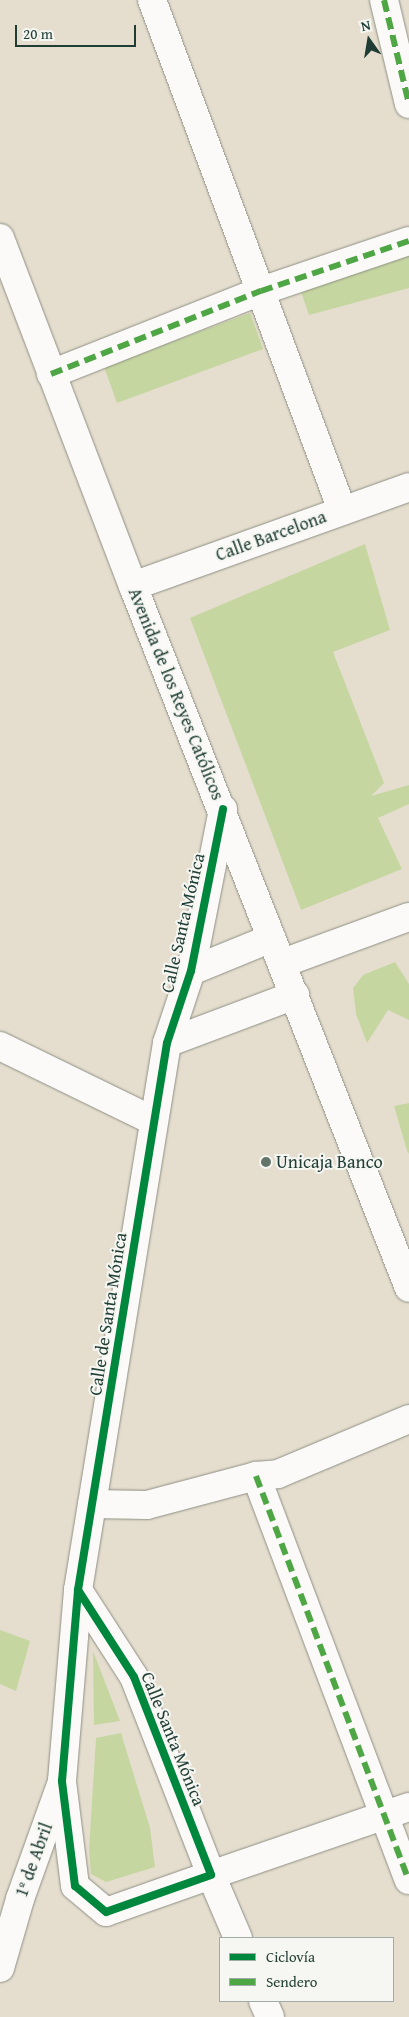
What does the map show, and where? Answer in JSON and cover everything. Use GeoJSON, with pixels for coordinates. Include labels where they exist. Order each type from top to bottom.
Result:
{"type":"FeatureCollection","features":[{"type":"Feature","properties":{"kind":"street"},"geometry":{"type":"LineString","coordinates":[[152,0],[342,510]]}},
{"type":"Feature","properties":{"kind":"street"},"geometry":{"type":"LineString","coordinates":[[384,0],[409,104]]}},
{"type":"Feature","properties":{"kind":"street","name":"Avenida de los Reyes Católicos"},"geometry":{"type":"LineString","coordinates":[[0,238],[133,586],[223,809],[409,1288]]}},
{"type":"Feature","properties":{"kind":"street"},"geometry":{"type":"LineString","coordinates":[[51,374],[261,291],[409,241]]}},
{"type":"Feature","properties":{"kind":"street","name":"Calle Barcelona"},"geometry":{"type":"LineString","coordinates":[[133,586],[409,487]]}},
{"type":"Feature","properties":{"kind":"street","name":"Calle Santa Mónica"},"geometry":{"type":"LineString","coordinates":[[167,1043],[191,971],[223,809]]}},
{"type":"Feature","properties":{"kind":"street"},"geometry":{"type":"LineString","coordinates":[[283,963],[409,917]]}},
{"type":"Feature","properties":{"kind":"street"},"geometry":{"type":"LineString","coordinates":[[191,971],[272,938]]}},
{"type":"Feature","properties":{"kind":"street"},"geometry":{"type":"LineString","coordinates":[[167,1043],[295,995]]}},
{"type":"Feature","properties":{"kind":"street","name":"Calle de Santa Mónica"},"geometry":{"type":"LineString","coordinates":[[78,1590],[167,1043]]}},
{"type":"Feature","properties":{"kind":"street"},"geometry":{"type":"LineString","coordinates":[[0,1046],[154,1121]]}},
{"type":"Feature","properties":{"kind":"street"},"geometry":{"type":"LineString","coordinates":[[92,1504],[147,1505],[256,1476],[278,1474],[409,1419]]}},
{"type":"Feature","properties":{"kind":"street"},"geometry":{"type":"LineString","coordinates":[[256,1476],[398,1811],[409,1880]]}},
{"type":"Feature","properties":{"kind":"street"},"geometry":{"type":"LineString","coordinates":[[78,1590],[62,1781],[75,1886],[106,1912],[398,1811]]}},
{"type":"Feature","properties":{"kind":"street","name":"Calle Santa Mónica"},"geometry":{"type":"LineString","coordinates":[[78,1590],[134,1678],[211,1875],[238,1937]]}},
{"type":"Feature","properties":{"kind":"street","name":"1º de Abril"},"geometry":{"type":"LineString","coordinates":[[0,1968],[20,1899],[62,1781]]}},
{"type":"Feature","properties":{"kind":"street"},"geometry":{"type":"LineString","coordinates":[[264,2002],[270,2017]]}},
{"type":"Feature","properties":{"kind":"green space"},"geometry":{"type":"Polygon","coordinates":[[[409,228],[409,288],[309,315],[301,292],[409,228]]]}},
{"type":"Feature","properties":{"kind":"green space"},"geometry":{"type":"Polygon","coordinates":[[[250,313],[263,349],[117,403],[104,367],[250,313]]]}},
{"type":"Feature","properties":{"kind":"green space"},"geometry":{"type":"Polygon","coordinates":[[[365,544],[390,630],[333,652],[384,783],[371,796],[409,785],[409,804],[378,818],[402,869],[301,910],[190,618],[365,544]]]}},
{"type":"Feature","properties":{"kind":"green space"},"geometry":{"type":"Polygon","coordinates":[[[395,962],[409,984],[409,1020],[388,1010],[367,1043],[356,1014],[353,988],[363,975],[395,962]]]}},
{"type":"Feature","properties":{"kind":"green space"},"geometry":{"type":"Polygon","coordinates":[[[409,1103],[409,1152],[408,1154],[394,1106],[409,1103]]]}},
{"type":"Feature","properties":{"kind":"green space"},"geometry":{"type":"Polygon","coordinates":[[[0,1630],[30,1641],[16,1691],[0,1684],[0,1630]]]}},
{"type":"Feature","properties":{"kind":"green space"},"geometry":{"type":"Polygon","coordinates":[[[93,1651],[120,1721],[94,1725],[93,1651]]]}},
{"type":"Feature","properties":{"kind":"green space"},"geometry":{"type":"Polygon","coordinates":[[[121,1733],[150,1828],[155,1867],[106,1882],[91,1874],[89,1849],[96,1738],[121,1733]]]}},
{"type":"Feature","properties":{"kind":"marked path"},"geometry":{"type":"LineString","coordinates":[[384,0],[409,104]]}},
{"type":"Feature","properties":{"kind":"marked path"},"geometry":{"type":"LineString","coordinates":[[51,374],[261,291],[409,241]]}},
{"type":"Feature","properties":{"kind":"marked path"},"geometry":{"type":"LineString","coordinates":[[256,1476],[409,1880]]}},
{"type":"Feature","properties":{"kind":"cycle path"},"geometry":{"type":"LineString","coordinates":[[78,1590],[167,1043],[191,971],[223,809]]}},
{"type":"Feature","properties":{"kind":"cycle path"},"geometry":{"type":"LineString","coordinates":[[78,1590],[134,1677],[211,1875],[106,1912],[75,1886],[62,1781],[78,1590]]}},
{"type":"Feature","properties":{"kind":"place","name":"Unicaja Banco"},"geometry":{"type":"Point","coordinates":[266,1162]}}]}
